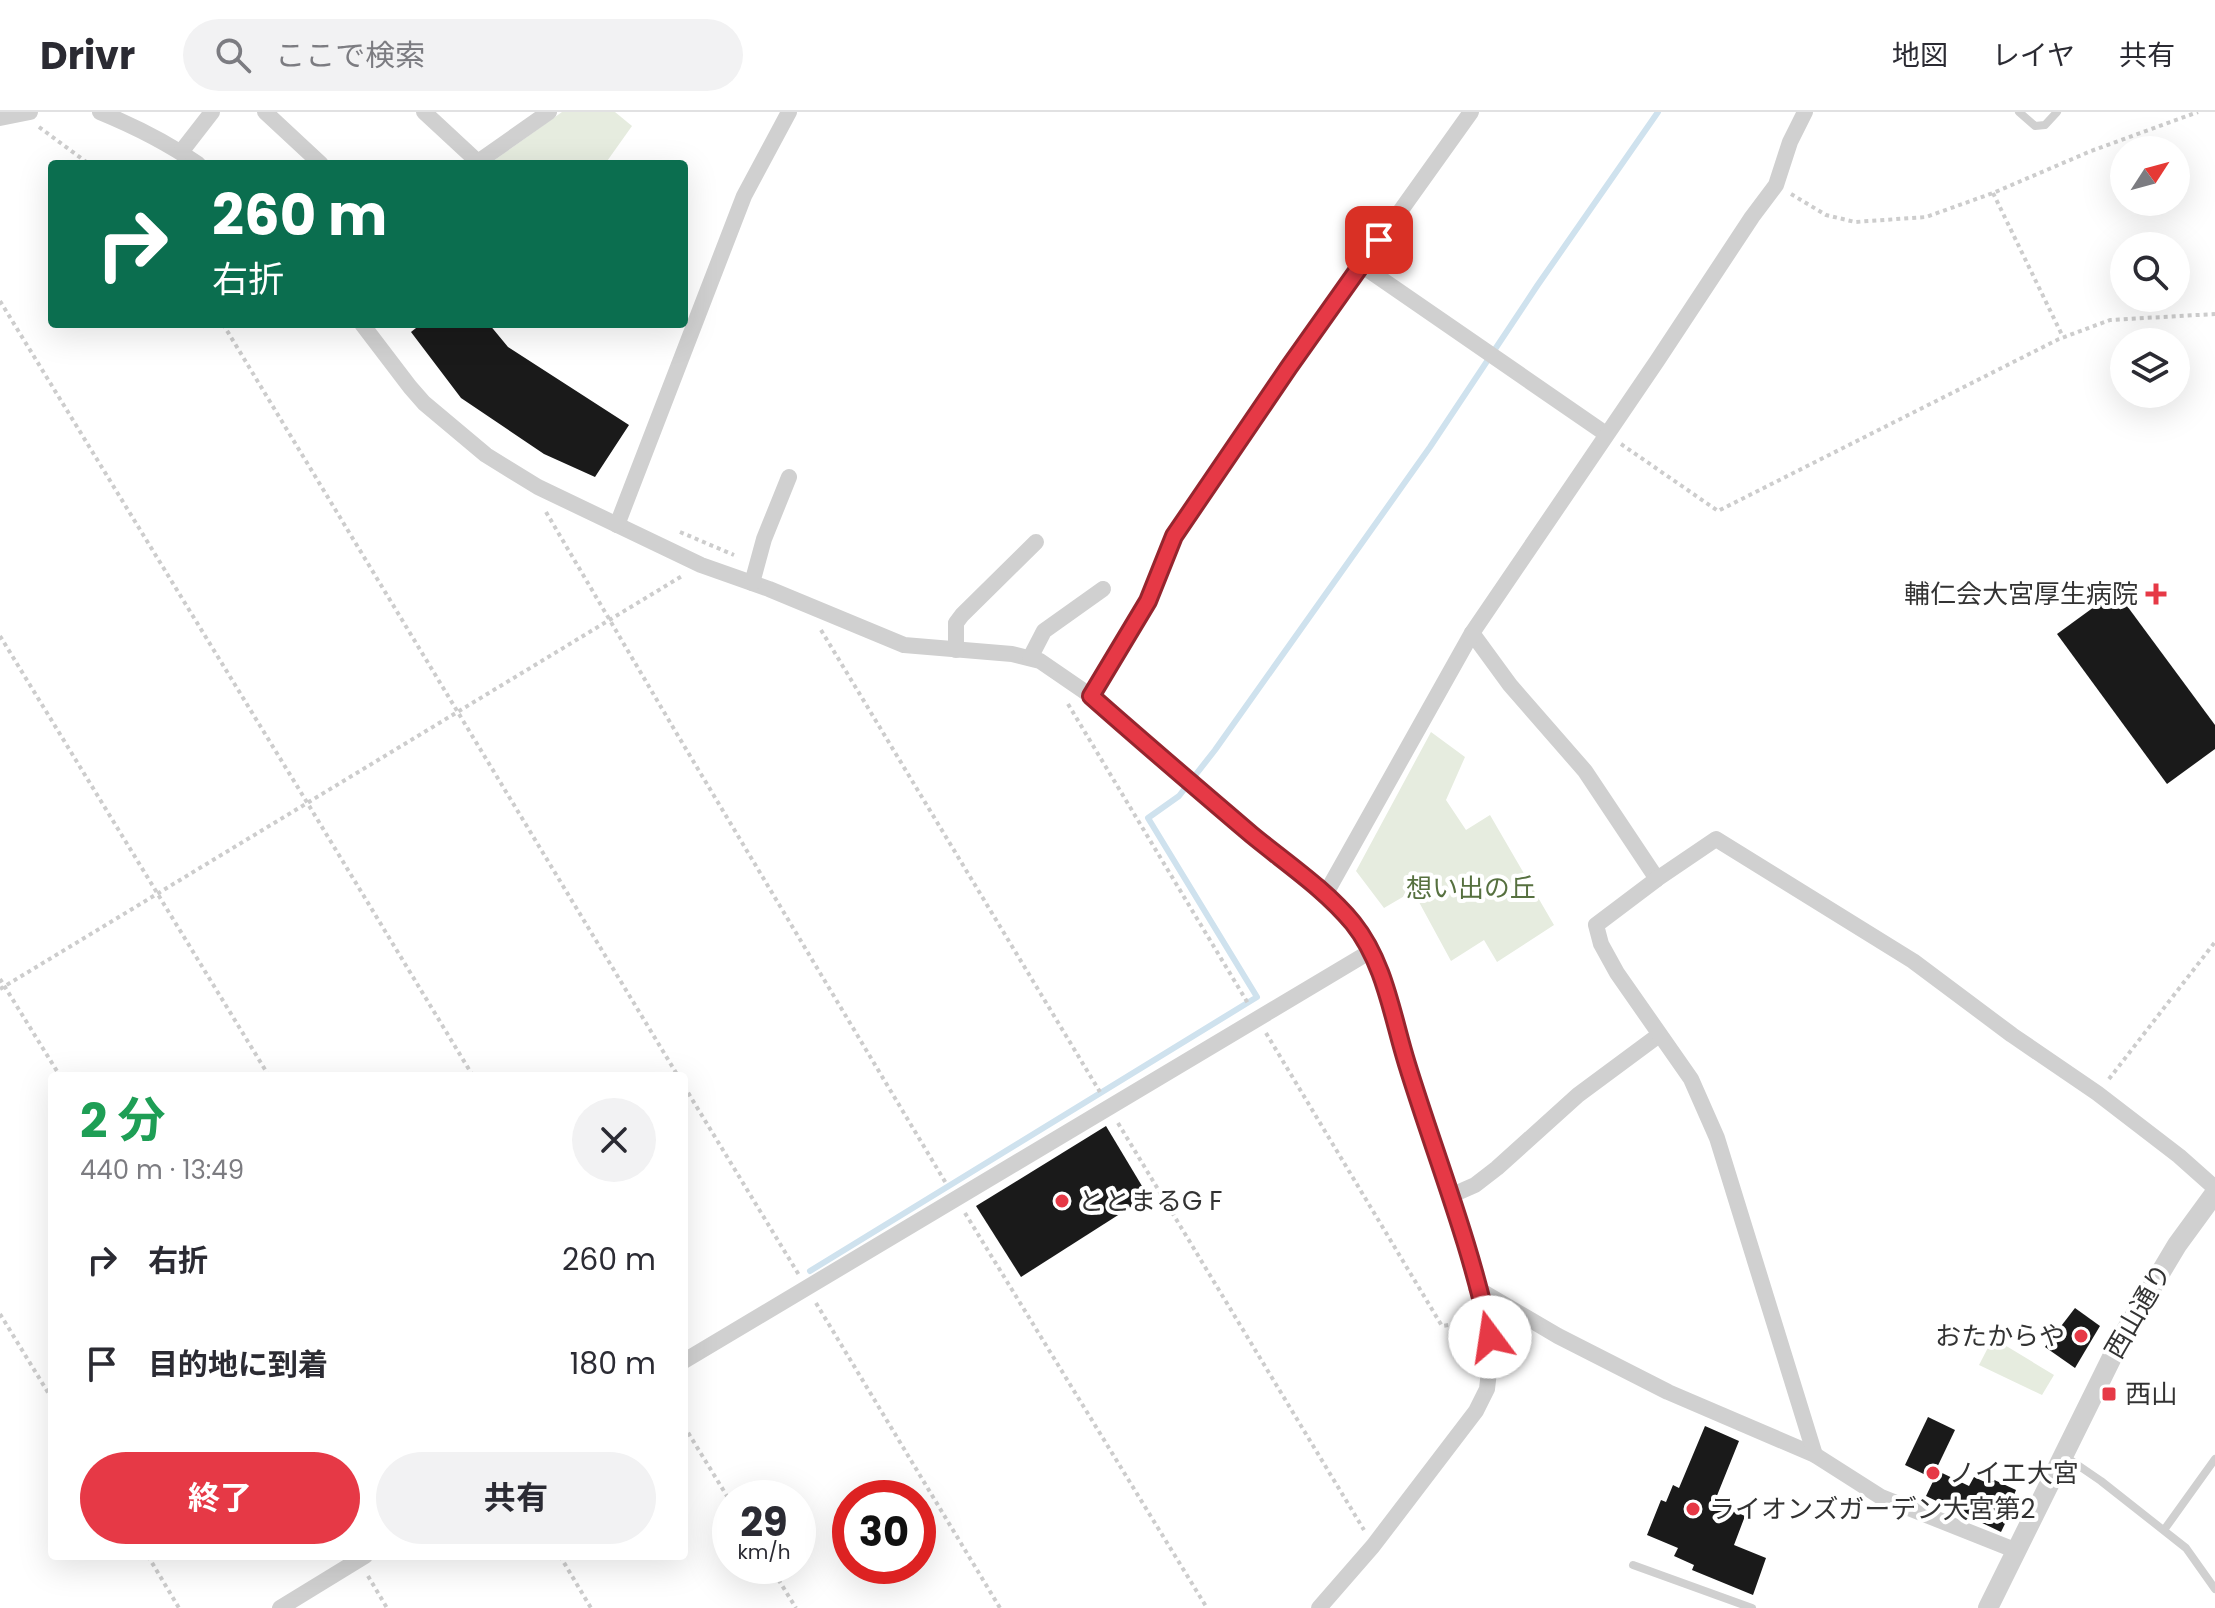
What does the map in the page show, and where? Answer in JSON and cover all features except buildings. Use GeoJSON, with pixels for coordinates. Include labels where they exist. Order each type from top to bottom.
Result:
{"type":"FeatureCollection","features":[{"type":"Feature","properties":{"kind":"street"},"geometry":{"type":"LineString","coordinates":[[100,112],[127,123],[192,160]]}},
{"type":"Feature","properties":{"kind":"street"},"geometry":{"type":"LineString","coordinates":[[181,152],[212,112]]}},
{"type":"Feature","properties":{"kind":"street"},"geometry":{"type":"LineString","coordinates":[[265,112],[317,160]]}},
{"type":"Feature","properties":{"kind":"street"},"geometry":{"type":"LineString","coordinates":[[424,112],[474,160]]}},
{"type":"Feature","properties":{"kind":"street"},"geometry":{"type":"LineString","coordinates":[[481,160],[549,112]]}},
{"type":"Feature","properties":{"kind":"street"},"geometry":{"type":"LineString","coordinates":[[617,525],[744,196],[789,112]]}},
{"type":"Feature","properties":{"kind":"street"},"geometry":{"type":"LineString","coordinates":[[1091,696],[1148,601],[1174,536],[1280,380],[1471,112]]}},
{"type":"Feature","properties":{"kind":"street"},"geometry":{"type":"LineString","coordinates":[[1325,895],[1472,633],[1776,185],[1790,142],[1805,112]]}},
{"type":"Feature","properties":{"kind":"street"},"geometry":{"type":"LineString","coordinates":[[0,118],[26,113]]}},
{"type":"Feature","properties":{"kind":"street"},"geometry":{"type":"LineString","coordinates":[[1361,265],[1606,434]]}},
{"type":"Feature","properties":{"kind":"street"},"geometry":{"type":"LineString","coordinates":[[365,328],[424,403],[486,455],[538,487],[701,565],[904,645],[1012,654],[1040,661],[1091,696],[1325,895],[1353,924],[1371,951],[1389,1000],[1484,1311],[1490,1337],[1490,1363],[1487,1389],[1476,1411],[1373,1546],[1319,1608]]}},
{"type":"Feature","properties":{"kind":"street"},"geometry":{"type":"LineString","coordinates":[[752,583],[764,539],[789,477]]}},
{"type":"Feature","properties":{"kind":"street"},"geometry":{"type":"LineString","coordinates":[[956,650],[956,623],[1036,542]]}},
{"type":"Feature","properties":{"kind":"street"},"geometry":{"type":"LineString","coordinates":[[1030,658],[1044,631],[1103,589]]}},
{"type":"Feature","properties":{"kind":"street"},"geometry":{"type":"LineString","coordinates":[[1472,633],[1510,685],[1585,771],[1657,879]]}},
{"type":"Feature","properties":{"kind":"street"},"geometry":{"type":"LineString","coordinates":[[1815,1455],[1717,1138],[1691,1079],[1606,954],[1596,925],[1716,839],[1913,961],[2012,1035],[2097,1093],[2179,1156],[2215,1191]]}},
{"type":"Feature","properties":{"kind":"street"},"geometry":{"type":"LineString","coordinates":[[688,1359],[1371,951]]}},
{"type":"Feature","properties":{"kind":"street"},"geometry":{"type":"LineString","coordinates":[[1450,1196],[1475,1185],[1578,1095],[1659,1035]]}},
{"type":"Feature","properties":{"kind":"street","name":"西山通り"},"geometry":{"type":"LineString","coordinates":[[1988,1608],[2122,1337],[2177,1245],[2215,1191]]}},
{"type":"Feature","properties":{"kind":"street"},"geometry":{"type":"LineString","coordinates":[[1476,1288],[1558,1336],[1668,1392],[1815,1455],[1881,1497],[2017,1551]]}},
{"type":"Feature","properties":{"kind":"street"},"geometry":{"type":"LineString","coordinates":[[280,1608],[359,1560]]}},
{"type":"Feature","properties":{"kind":"lane"},"geometry":{"type":"LineString","coordinates":[[2019,112],[2035,126],[2045,125],[2057,112]]}},
{"type":"Feature","properties":{"kind":"lane"},"geometry":{"type":"LineString","coordinates":[[2062,1455],[2101,1481],[2186,1548],[2215,1589]]}},
{"type":"Feature","properties":{"kind":"lane"},"geometry":{"type":"LineString","coordinates":[[2164,1530],[2215,1459]]}},
{"type":"Feature","properties":{"kind":"lane"},"geometry":{"type":"LineString","coordinates":[[1633,1565],[1752,1608]]}},
{"type":"Feature","properties":{"kind":"path"},"geometry":{"type":"LineString","coordinates":[[1776,185],[1826,215],[1855,222],[1926,217],[2198,112]]}},
{"type":"Feature","properties":{"kind":"path"},"geometry":{"type":"LineString","coordinates":[[26,113],[84,160]]}},
{"type":"Feature","properties":{"kind":"path"},"geometry":{"type":"LineString","coordinates":[[1993,193],[2063,337]]}},
{"type":"Feature","properties":{"kind":"path"},"geometry":{"type":"LineString","coordinates":[[0,301],[471,1072]]}},
{"type":"Feature","properties":{"kind":"path"},"geometry":{"type":"LineString","coordinates":[[1606,434],[1718,511],[2063,337],[2110,320],[2215,314]]}},
{"type":"Feature","properties":{"kind":"path"},"geometry":{"type":"LineString","coordinates":[[225,328],[676,1072]]}},
{"type":"Feature","properties":{"kind":"path"},"geometry":{"type":"LineString","coordinates":[[538,487],[541,504],[956,1200],[1207,1608]]}},
{"type":"Feature","properties":{"kind":"path"},"geometry":{"type":"LineString","coordinates":[[678,532],[757,564]]}},
{"type":"Feature","properties":{"kind":"path"},"geometry":{"type":"LineString","coordinates":[[2,988],[701,565]]}},
{"type":"Feature","properties":{"kind":"path"},"geometry":{"type":"LineString","coordinates":[[806,604],[1373,1546]]}},
{"type":"Feature","properties":{"kind":"path"},"geometry":{"type":"LineString","coordinates":[[0,636],[267,1072]]}},
{"type":"Feature","properties":{"kind":"path"},"geometry":{"type":"LineString","coordinates":[[2097,1093],[2215,942]]}},
{"type":"Feature","properties":{"kind":"path"},"geometry":{"type":"LineString","coordinates":[[0,979],[2,988],[57,1072]]}},
{"type":"Feature","properties":{"kind":"path"},"geometry":{"type":"LineString","coordinates":[[688,1093],[1000,1608]]}},
{"type":"Feature","properties":{"kind":"path"},"geometry":{"type":"LineString","coordinates":[[0,1314],[48,1392]]}},
{"type":"Feature","properties":{"kind":"path"},"geometry":{"type":"LineString","coordinates":[[688,1433],[717,1480]]}},
{"type":"Feature","properties":{"kind":"path"},"geometry":{"type":"LineString","coordinates":[[150,1560],[179,1608]]}},
{"type":"Feature","properties":{"kind":"path"},"geometry":{"type":"LineString","coordinates":[[363,1560],[387,1608]]}},
{"type":"Feature","properties":{"kind":"path"},"geometry":{"type":"LineString","coordinates":[[562,1560],[591,1608]]}},
{"type":"Feature","properties":{"kind":"path"},"geometry":{"type":"LineString","coordinates":[[781,1584],[796,1608]]}},
{"type":"Feature","properties":{"kind":"green space"},"geometry":{"type":"Polygon","coordinates":[[[562,112],[615,112],[632,126],[608,160],[495,160],[562,112]]]}},
{"type":"Feature","properties":{"kind":"green space","name":"想い出の丘"},"geometry":{"type":"Polygon","coordinates":[[[1431,732],[1465,757],[1446,800],[1466,830],[1490,815],[1554,925],[1497,962],[1484,940],[1451,961],[1413,891],[1384,908],[1356,871],[1431,732]]]}},
{"type":"Feature","properties":{"kind":"green space"},"geometry":{"type":"Polygon","coordinates":[[[1993,1338],[2054,1375],[2042,1395],[1979,1365],[1993,1338]]]}},
{"type":"Feature","properties":{"kind":"waterway"},"geometry":{"type":"LineString","coordinates":[[810,1271],[1257,997],[1148,818],[1179,796],[1215,750],[1430,447],[1658,112]]}},
{"type":"Feature","properties":{"kind":"place","name":"輔仁会大宮厚生病院"},"geometry":{"type":"Point","coordinates":[2156,594]}},
{"type":"Feature","properties":{"kind":"place","name":"ととまるG F"},"geometry":{"type":"Point","coordinates":[1062,1201]}},
{"type":"Feature","properties":{"kind":"place","name":"おたからや"},"geometry":{"type":"Point","coordinates":[2081,1336]}},
{"type":"Feature","properties":{"kind":"place","name":"西山"},"geometry":{"type":"Point","coordinates":[2109,1394]}},
{"type":"Feature","properties":{"kind":"place","name":"ノイエ大宮"},"geometry":{"type":"Point","coordinates":[1933,1473]}},
{"type":"Feature","properties":{"kind":"place","name":"ライオンズガーデン大宮第2"},"geometry":{"type":"Point","coordinates":[1693,1509]}},
{"type":"Feature","properties":{"kind":"route"},"geometry":{"type":"LineString","coordinates":[[1379,240],[1174,536],[1148,601],[1091,696],[1325,895],[1353,924],[1371,951],[1468,1253],[1490,1337]]}}]}
